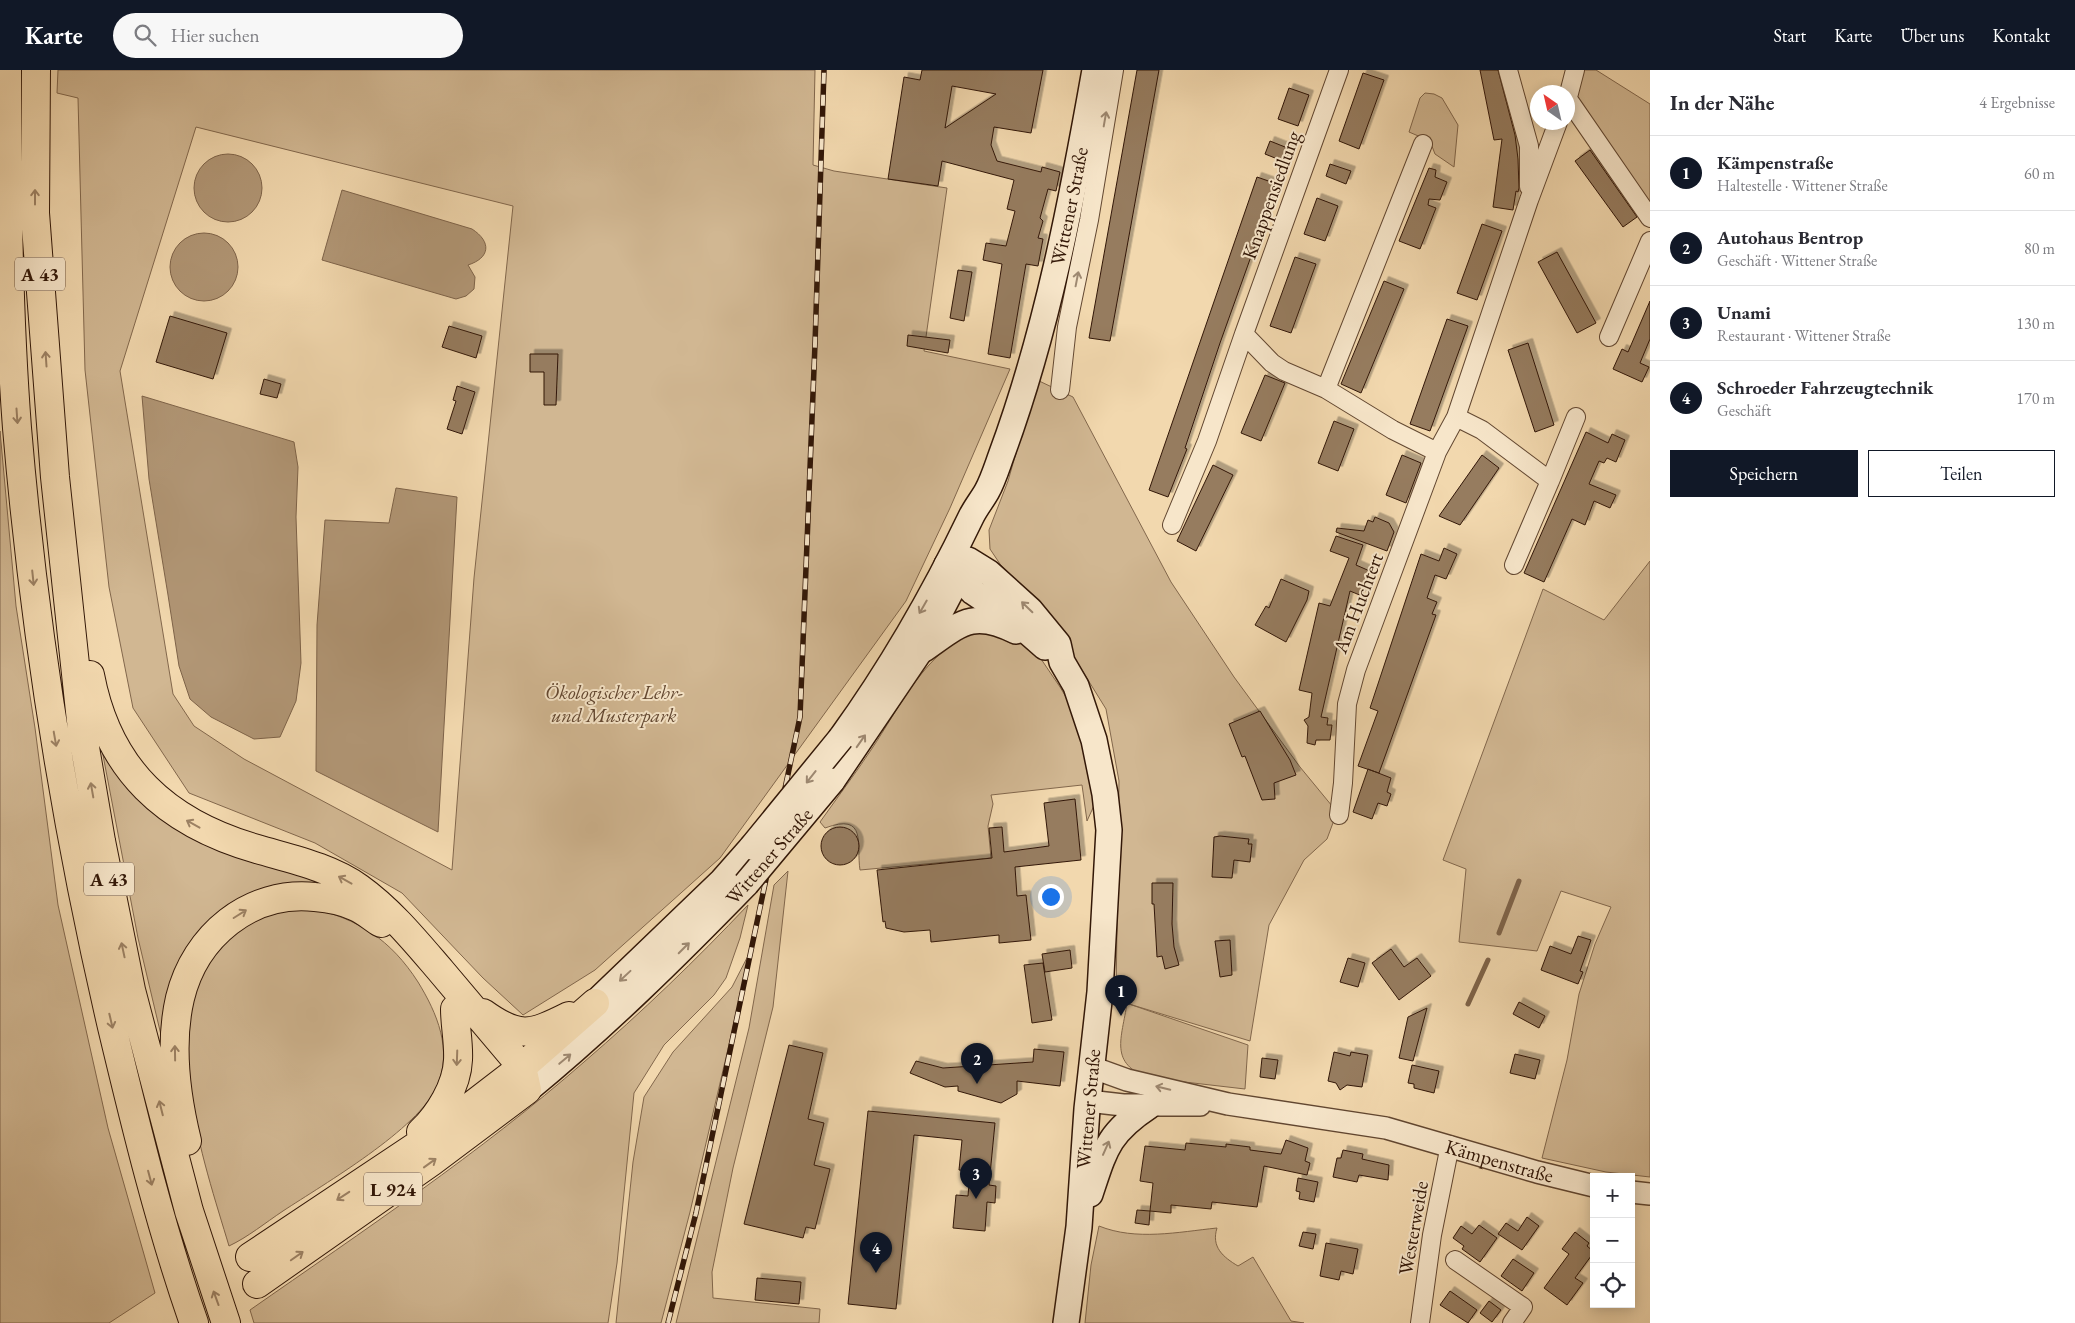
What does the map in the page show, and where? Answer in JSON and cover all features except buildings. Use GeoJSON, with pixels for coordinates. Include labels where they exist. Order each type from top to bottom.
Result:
{"type":"FeatureCollection","features":[{"type":"Feature","properties":{"kind":"highway","name":"A 43"},"geometry":{"type":"LineString","coordinates":[[7,70],[10,316],[17,429],[41,656],[72,836],[100,975],[134,1122],[176,1273],[194,1323]]}},
{"type":"Feature","properties":{"kind":"highway","name":"A 43"},"geometry":{"type":"LineString","coordinates":[[36,70],[36,213],[55,477],[82,730],[101,841],[131,990],[207,1273],[226,1323]]}},
{"type":"Feature","properties":{"kind":"highway"},"geometry":{"type":"LineString","coordinates":[[55,477],[71,529],[80,609],[94,695],[103,725],[130,769],[155,798],[180,816],[210,833],[333,873],[358,887],[410,934],[461,1005],[519,1078]]}},
{"type":"Feature","properties":{"kind":"highway"},"geometry":{"type":"LineString","coordinates":[[207,1273],[213,1239],[184,1128],[175,1057],[175,1025],[180,997],[190,969],[199,952],[212,936],[242,912],[272,900],[304,896],[323,898],[355,906],[388,928],[461,1005],[503,1027],[524,1032],[543,1029],[595,1003]]}},
{"type":"Feature","properties":{"kind":"highway","name":"L 924"},"geometry":{"type":"LineString","coordinates":[[257,1284],[431,1162],[595,1003]]}},
{"type":"Feature","properties":{"kind":"highway"},"geometry":{"type":"LineString","coordinates":[[383,1169],[426,1128],[441,1108],[452,1085],[458,1062],[461,1005]]}},
{"type":"Feature","properties":{"kind":"highway","name":"L 924"},"geometry":{"type":"LineString","coordinates":[[250,1257],[519,1078]]}},
{"type":"Feature","properties":{"kind":"highway"},"geometry":{"type":"LineString","coordinates":[[176,1273],[186,1323]]}},
{"type":"Feature","properties":{"kind":"main road","name":"Wittener Straße"},"geometry":{"type":"LineString","coordinates":[[519,1078],[588,1040],[684,948],[746,884],[832,780],[918,654],[957,567],[987,509],[987,491],[1002,455],[1037,342],[1069,202],[1095,70]]}},
{"type":"Feature","properties":{"kind":"main road","name":"Wittener Straße"},"geometry":{"type":"LineString","coordinates":[[957,567],[973,592],[1013,619],[1062,662]]}},
{"type":"Feature","properties":{"kind":"main road","name":"Wittener Straße"},"geometry":{"type":"LineString","coordinates":[[957,567],[989,573],[1030,610],[1058,644],[1062,662],[1076,686],[1101,764],[1109,830],[1100,992],[1091,1067],[1079,1227],[1066,1323]]}},
{"type":"Feature","properties":{"kind":"main road","name":"Wittener Straße"},"geometry":{"type":"LineString","coordinates":[[595,1003],[722,881],[752,847],[841,738],[957,567]]}},
{"type":"Feature","properties":{"kind":"main road","name":"L 924"},"geometry":{"type":"LineString","coordinates":[[918,654],[956,626],[982,620],[996,621],[1042,644]]}},
{"type":"Feature","properties":{"kind":"main road"},"geometry":{"type":"LineString","coordinates":[[1079,1227],[1110,1140],[1123,1125],[1149,1106]]}},
{"type":"Feature","properties":{"kind":"street","name":"Wittener Straße"},"geometry":{"type":"LineString","coordinates":[[1060,390],[1067,327],[1089,220],[1114,70]]}},
{"type":"Feature","properties":{"kind":"street","name":"Knappensiedlung"},"geometry":{"type":"LineString","coordinates":[[1172,525],[1207,441],[1339,70]]}},
{"type":"Feature","properties":{"kind":"street","name":"Am Huchtert"},"geometry":{"type":"LineString","coordinates":[[1508,70],[1529,146],[1529,200]]}},
{"type":"Feature","properties":{"kind":"street"},"geometry":{"type":"LineString","coordinates":[[1571,85],[1575,70]]}},
{"type":"Feature","properties":{"kind":"street"},"geometry":{"type":"LineString","coordinates":[[1575,108],[1650,218]]}},
{"type":"Feature","properties":{"kind":"street","name":"Am Huchtert"},"geometry":{"type":"LineString","coordinates":[[1339,815],[1343,783],[1347,704],[1356,670],[1437,452],[1456,417],[1529,200],[1555,130]]}},
{"type":"Feature","properties":{"kind":"street"},"geometry":{"type":"LineString","coordinates":[[1326,389],[1423,144]]}},
{"type":"Feature","properties":{"kind":"street"},"geometry":{"type":"LineString","coordinates":[[1609,337],[1650,241]]}},
{"type":"Feature","properties":{"kind":"street"},"geometry":{"type":"LineString","coordinates":[[1037,342],[1067,327]]}},
{"type":"Feature","properties":{"kind":"street"},"geometry":{"type":"LineString","coordinates":[[1244,334],[1272,363],[1284,371],[1326,389],[1393,430],[1437,452]]}},
{"type":"Feature","properties":{"kind":"street"},"geometry":{"type":"LineString","coordinates":[[1456,417],[1482,430],[1550,481]]}},
{"type":"Feature","properties":{"kind":"street"},"geometry":{"type":"LineString","coordinates":[[1514,565],[1576,417]]}},
{"type":"Feature","properties":{"kind":"street","name":"Kämpenstraße"},"geometry":{"type":"LineString","coordinates":[[1091,1067],[1127,1080],[1228,1104],[1386,1128],[1450,1145],[1537,1172],[1590,1185]]}},
{"type":"Feature","properties":{"kind":"street","name":"Kämpenstraße"},"geometry":{"type":"LineString","coordinates":[[1088,1101],[1149,1106],[1228,1104]]}},
{"type":"Feature","properties":{"kind":"street","name":"Westerweide"},"geometry":{"type":"LineString","coordinates":[[1422,1322],[1432,1235],[1450,1145]]}},
{"type":"Feature","properties":{"kind":"street"},"geometry":{"type":"LineString","coordinates":[[1635,1192],[1650,1194]]}},
{"type":"Feature","properties":{"kind":"street"},"geometry":{"type":"LineString","coordinates":[[1455,1260],[1523,1308],[1512,1323]]}},
{"type":"Feature","properties":{"kind":"green space","name":"Ökologischer Lehr- und Musterpark"},"geometry":{"type":"Polygon","coordinates":[[[58,70],[815,70],[813,165],[834,171],[947,188],[924,351],[1010,369],[950,508],[906,601],[720,858],[595,970],[523,1015],[483,978],[402,893],[315,843],[189,793],[133,708],[109,587],[85,370],[78,98],[57,93],[58,70]],[[196,127],[120,371],[173,694],[194,726],[244,759],[452,870],[474,578],[513,206],[196,127]]]}},
{"type":"Feature","properties":{"kind":"green space"},"geometry":{"type":"Polygon","coordinates":[[[1582,70],[1596,70],[1650,104],[1650,207],[1575,99],[1582,70]]]}},
{"type":"Feature","properties":{"kind":"green space"},"geometry":{"type":"Polygon","coordinates":[[[1425,93],[1434,94],[1442,98],[1458,125],[1454,167],[1435,154],[1430,141],[1409,132],[1420,98],[1425,93]]]}},
{"type":"Feature","properties":{"kind":"green space"},"geometry":{"type":"Polygon","coordinates":[[[1037,380],[1073,397],[1171,582],[1234,677],[1300,767],[1337,812],[1327,839],[1304,860],[1269,925],[1250,1041],[1129,1004],[1248,1045],[1245,1089],[1150,1078],[1128,1065],[1123,1057],[1121,1038],[1127,1003],[1116,999],[1119,781],[1106,709],[1049,617],[1000,564],[990,549],[989,530],[1008,481],[1037,380]]]}},
{"type":"Feature","properties":{"kind":"green space"},"geometry":{"type":"Polygon","coordinates":[[[0,431],[16,606],[35,728],[58,905],[108,1128],[155,1293],[109,1323],[0,1323],[0,431]]]}},
{"type":"Feature","properties":{"kind":"green space"},"geometry":{"type":"Polygon","coordinates":[[[1650,561],[1650,1177],[1635,1175],[1635,1173],[1606,1172],[1542,1158],[1567,1060],[1579,994],[1595,944],[1611,907],[1561,891],[1537,951],[1459,942],[1466,869],[1443,860],[1543,589],[1604,620],[1650,561]]]}},
{"type":"Feature","properties":{"kind":"green space"},"geometry":{"type":"Polygon","coordinates":[[[976,631],[993,631],[1016,640],[1039,656],[1079,719],[1097,799],[1087,821],[1082,785],[991,795],[993,804],[988,826],[991,858],[860,870],[859,842],[854,828],[848,824],[839,824],[825,828],[820,822],[865,759],[915,682],[928,666],[958,640],[976,631]]]}},
{"type":"Feature","properties":{"kind":"green space"},"geometry":{"type":"Polygon","coordinates":[[[98,729],[152,800],[326,876],[340,896],[209,932],[170,1073],[138,938],[98,729]]]}},
{"type":"Feature","properties":{"kind":"green space"},"geometry":{"type":"Polygon","coordinates":[[[788,871],[773,1007],[733,1168],[712,1272],[713,1298],[820,1309],[819,1323],[676,1323],[749,1028],[774,885],[788,871]]]}},
{"type":"Feature","properties":{"kind":"green space"},"geometry":{"type":"Polygon","coordinates":[[[748,905],[740,938],[726,978],[714,995],[664,1045],[634,1093],[617,1263],[608,1323],[254,1323],[250,1310],[462,1160],[544,1096],[648,1005],[748,905]]]}},
{"type":"Feature","properties":{"kind":"green space"},"geometry":{"type":"Polygon","coordinates":[[[309,908],[343,918],[372,933],[385,943],[408,967],[425,994],[437,1019],[443,1045],[442,1072],[437,1086],[427,1103],[411,1120],[369,1155],[229,1246],[208,1174],[190,1092],[187,1050],[190,1011],[201,975],[221,944],[232,934],[264,914],[280,910],[309,908]]]}},
{"type":"Feature","properties":{"kind":"green space"},"geometry":{"type":"Polygon","coordinates":[[[751,950],[690,1212],[661,1323],[616,1323],[633,1162],[644,1097],[673,1052],[732,987],[751,950]]]}},
{"type":"Feature","properties":{"kind":"green space"},"geometry":{"type":"Polygon","coordinates":[[[1099,1226],[1113,1231],[1142,1234],[1217,1228],[1217,1246],[1223,1255],[1238,1266],[1253,1257],[1291,1321],[1304,1323],[1085,1323],[1091,1265],[1099,1226]]]}},
{"type":"Feature","properties":{"kind":"shaded area"},"geometry":{"type":"Polygon","coordinates":[[[235,154],[247,160],[256,169],[262,181],[260,201],[252,212],[235,222],[221,222],[204,212],[196,201],[194,181],[204,164],[215,156],[235,154]]]}},
{"type":"Feature","properties":{"kind":"shaded area"},"geometry":{"type":"Polygon","coordinates":[[[342,190],[472,229],[483,239],[486,249],[481,258],[468,265],[475,277],[474,289],[466,296],[456,299],[322,260],[342,190]]]}},
{"type":"Feature","properties":{"kind":"shaded area"},"geometry":{"type":"Polygon","coordinates":[[[204,233],[217,236],[228,243],[235,254],[238,267],[235,280],[228,291],[217,298],[204,301],[191,298],[180,291],[173,280],[170,267],[173,254],[180,243],[191,236],[204,233]]]}},
{"type":"Feature","properties":{"kind":"shaded area"},"geometry":{"type":"Polygon","coordinates":[[[142,396],[294,442],[298,467],[296,517],[301,663],[296,701],[280,737],[254,739],[211,717],[190,699],[179,666],[149,479],[142,396]]]}},
{"type":"Feature","properties":{"kind":"shaded area"},"geometry":{"type":"Polygon","coordinates":[[[396,488],[457,497],[438,832],[316,771],[317,625],[325,520],[389,523],[396,488]]]}},
{"type":"Feature","properties":{"kind":"waterway"},"geometry":{"type":"LineString","coordinates":[[1499,933],[1519,881]]}},
{"type":"Feature","properties":{"kind":"waterway"},"geometry":{"type":"LineString","coordinates":[[1468,1004],[1488,960]]}},
{"type":"Feature","properties":{"kind":"railway"},"geometry":{"type":"LineString","coordinates":[[668,1323],[696,1213],[800,717],[824,70]]}},
{"type":"Feature","properties":{"kind":"place","name":"Kämpenstraße"},"geometry":{"type":"Point","coordinates":[1121,1016]}},
{"type":"Feature","properties":{"kind":"place","name":"Autohaus Bentrop"},"geometry":{"type":"Point","coordinates":[977,1084]}},
{"type":"Feature","properties":{"kind":"place","name":"Unami"},"geometry":{"type":"Point","coordinates":[976,1199]}},
{"type":"Feature","properties":{"kind":"place","name":"Schroeder Fahrzeugtechnik"},"geometry":{"type":"Point","coordinates":[876,1273]}}]}
